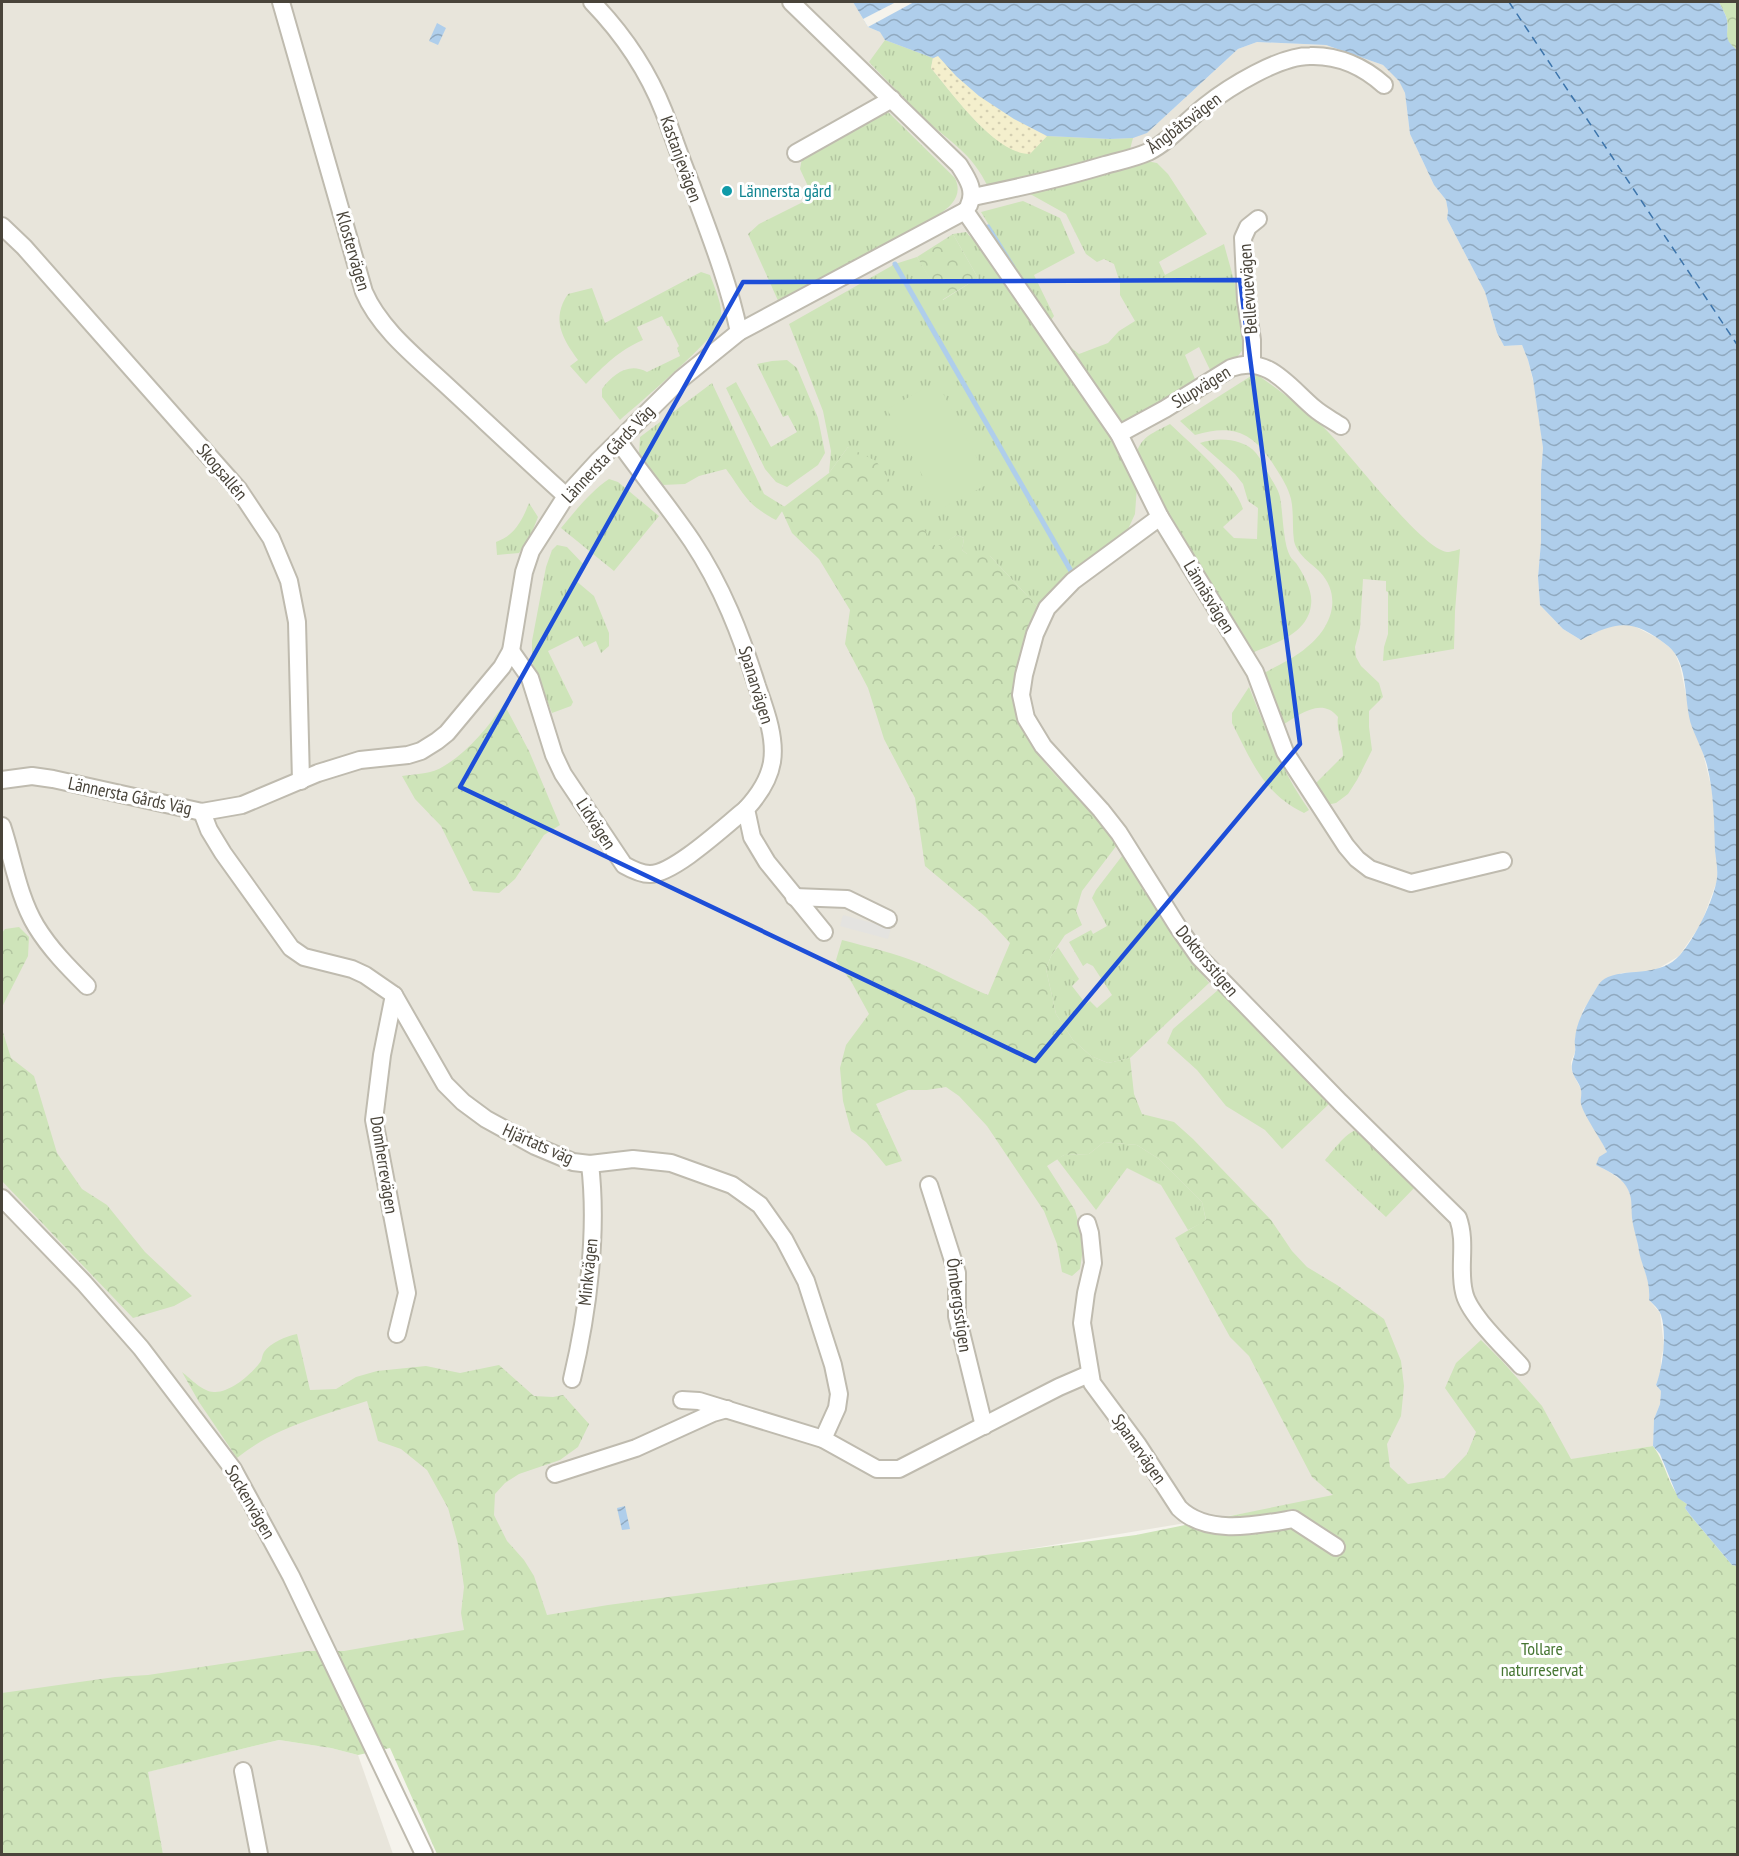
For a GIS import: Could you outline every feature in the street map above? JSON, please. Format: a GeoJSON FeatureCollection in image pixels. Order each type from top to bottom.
{"type":"FeatureCollection","features":[{"type":"Feature","properties":{"kind":"street","name":"Klostervägen"},"geometry":{"type":"LineString","coordinates":[[281,2],[364,292],[371,308],[416,356],[566,496]]}},
{"type":"Feature","properties":{"kind":"street","name":"Kastanjevägen"},"geometry":{"type":"LineString","coordinates":[[592,2],[610,20],[636,57],[664,111],[722,267],[739,332]]}},
{"type":"Feature","properties":{"kind":"street"},"geometry":{"type":"LineString","coordinates":[[791,2],[959,165],[970,186],[969,204]]}},
{"type":"Feature","properties":{"kind":"street","name":"Ångbåtsvägen"},"geometry":{"type":"LineString","coordinates":[[969,204],[1147,152],[1164,142],[1228,89],[1247,78],[1296,58],[1326,57],[1347,63],[1369,71],[1384,85]]}},
{"type":"Feature","properties":{"kind":"street"},"geometry":{"type":"LineString","coordinates":[[796,153],[892,99]]}},
{"type":"Feature","properties":{"kind":"street","name":"Lännersta Gårds Väg"},"geometry":{"type":"LineString","coordinates":[[2,780],[32,776],[53,779],[202,812],[242,806],[318,773],[360,760],[408,755],[421,751],[437,741],[453,726],[497,673],[511,651],[524,572],[531,551],[566,496],[681,378],[739,332],[969,204]]}},
{"type":"Feature","properties":{"kind":"street","name":"Lännäsvägen"},"geometry":{"type":"LineString","coordinates":[[969,204],[1119,434],[1161,517],[1255,672],[1285,752],[1346,846],[1370,869],[1411,883],[1503,861]]}},
{"type":"Feature","properties":{"kind":"street","name":"Bellevuevägen"},"geometry":{"type":"LineString","coordinates":[[1252,364],[1243,238],[1248,227],[1258,219]]}},
{"type":"Feature","properties":{"kind":"street","name":"Skogsallén"},"geometry":{"type":"LineString","coordinates":[[2,226],[24,247],[239,490],[271,538],[289,581],[297,622],[301,781]]}},
{"type":"Feature","properties":{"kind":"street","name":"Slupvägen"},"geometry":{"type":"LineString","coordinates":[[1119,434],[1231,368],[1242,364],[1252,364],[1277,374],[1316,409],[1341,426]]}},
{"type":"Feature","properties":{"kind":"street","name":"Spanarvägen"},"geometry":{"type":"LineString","coordinates":[[619,442],[693,542],[728,606],[743,643],[765,709],[773,751],[767,778],[756,798],[746,809]]}},
{"type":"Feature","properties":{"kind":"street","name":"Doktorsstigen"},"geometry":{"type":"LineString","coordinates":[[1161,517],[1073,582],[1047,608],[1035,634],[1024,675],[1021,695],[1026,718],[1043,746],[1119,833],[1199,957],[1340,1102],[1458,1218],[1462,1229],[1463,1286],[1467,1302],[1521,1366]]}},
{"type":"Feature","properties":{"kind":"street","name":"Lidvägen"},"geometry":{"type":"LineString","coordinates":[[511,651],[530,678],[554,755],[563,774],[624,865],[632,870],[650,874],[672,867],[746,809]]}},
{"type":"Feature","properties":{"kind":"street"},"geometry":{"type":"LineString","coordinates":[[746,809],[752,837],[767,862],[824,932]]}},
{"type":"Feature","properties":{"kind":"street","name":"Hjärtats väg"},"geometry":{"type":"LineString","coordinates":[[202,812],[209,831],[223,853],[291,948],[304,957],[352,969],[394,995],[445,1083],[463,1102],[486,1119],[535,1146],[573,1162],[590,1164],[633,1160],[671,1163],[732,1185],[760,1205],[784,1239],[806,1281],[833,1365],[839,1394],[837,1408],[823,1440]]}},
{"type":"Feature","properties":{"kind":"street"},"geometry":{"type":"LineString","coordinates":[[2,826],[27,907],[36,926],[50,946],[87,986]]}},
{"type":"Feature","properties":{"kind":"street"},"geometry":{"type":"LineString","coordinates":[[794,897],[847,899],[888,919]]}},
{"type":"Feature","properties":{"kind":"street","name":"Domherrevägen"},"geometry":{"type":"LineString","coordinates":[[394,995],[382,1056],[374,1120],[407,1293],[397,1334]]}},
{"type":"Feature","properties":{"kind":"street","name":"Minkvägen"},"geometry":{"type":"LineString","coordinates":[[572,1379],[581,1343],[592,1235],[593,1195],[590,1164]]}},
{"type":"Feature","properties":{"kind":"street","name":"Örnbergsstigen"},"geometry":{"type":"LineString","coordinates":[[929,1185],[957,1273],[957,1316],[971,1382],[984,1426]]}},
{"type":"Feature","properties":{"kind":"street","name":"Sockenvägen"},"geometry":{"type":"LineString","coordinates":[[2,1198],[84,1283],[141,1348],[233,1470],[291,1576],[424,1854]]}},
{"type":"Feature","properties":{"kind":"street","name":"Spanarvägen"},"geometry":{"type":"LineString","coordinates":[[1087,1223],[1093,1263],[1082,1323],[1088,1351],[1089,1374],[1092,1383],[1138,1445],[1179,1508],[1186,1515],[1207,1524],[1244,1527],[1293,1519],[1336,1547]]}},
{"type":"Feature","properties":{"kind":"street"},"geometry":{"type":"LineString","coordinates":[[682,1400],[699,1401],[823,1440],[865,1464],[877,1469],[889,1470],[899,1469],[1089,1374]]}},
{"type":"Feature","properties":{"kind":"street"},"geometry":{"type":"LineString","coordinates":[[555,1474],[636,1448],[713,1413],[727,1409]]}},
{"type":"Feature","properties":{"kind":"street"},"geometry":{"type":"LineString","coordinates":[[243,1771],[260,1854]]}},
{"type":"Feature","properties":{"kind":"highlighted area"},"geometry":{"type":"Polygon","coordinates":[[[1240,280],[1300,744],[1035,1061],[460,787],[743,282],[1240,280]]]}},
{"type":"Feature","properties":{"kind":"shaded area"},"geometry":{"type":"Polygon","coordinates":[[[2,2],[853,2],[868,27],[1147,133],[1238,49],[1257,42],[1326,45],[1383,65],[1399,80],[1405,93],[1410,134],[1434,185],[1446,200],[1447,219],[1485,292],[1497,333],[1504,346],[1522,345],[1528,360],[1538,401],[1543,448],[1538,577],[1540,605],[1563,629],[1581,640],[1604,628],[1618,625],[1634,626],[1659,639],[1674,651],[1680,666],[1693,728],[1700,741],[1711,786],[1716,822],[1717,881],[1701,924],[1679,956],[1654,971],[1621,973],[1592,997],[1583,1010],[1571,1062],[1572,1072],[1582,1091],[1590,1119],[1607,1152],[1596,1165],[1625,1183],[1633,1199],[1632,1219],[1650,1288],[1649,1300],[1660,1313],[1664,1346],[1661,1371],[1656,1385],[1661,1391],[1660,1404],[1654,1419],[1653,1446],[628,1615],[2,1702],[2,2]]]}},
{"type":"Feature","properties":{"kind":"shaded area"},"geometry":{"type":"Polygon","coordinates":[[[843,915],[891,928],[888,939],[840,926],[843,915]]]}},
{"type":"Feature","properties":{"kind":"shaded area"},"geometry":{"type":"Polygon","coordinates":[[[279,1740],[331,1748],[358,1755],[393,1854],[163,1854],[147,1772],[279,1740]]]}},
{"type":"Feature","properties":{"kind":"green space"},"geometry":{"type":"Polygon","coordinates":[[[1719,2],[1737,2],[1737,51],[1728,40],[1727,20],[1719,2]]]}},
{"type":"Feature","properties":{"kind":"green space"},"geometry":{"type":"Polygon","coordinates":[[[885,40],[933,58],[931,68],[976,121],[989,134],[1017,151],[1030,153],[1047,136],[1133,138],[1129,153],[988,187],[968,157],[925,119],[869,62],[885,40]]]}},
{"type":"Feature","properties":{"kind":"green space"},"geometry":{"type":"Polygon","coordinates":[[[886,110],[955,178],[958,190],[955,200],[938,215],[780,305],[748,234],[759,224],[813,197],[800,169],[802,158],[886,110]]]}},
{"type":"Feature","properties":{"kind":"green space"},"geometry":{"type":"Polygon","coordinates":[[[1141,160],[1157,163],[1168,174],[1207,234],[1159,262],[1165,275],[1224,244],[1242,312],[1245,338],[1239,355],[1212,374],[1199,347],[1185,355],[1195,379],[1188,389],[1130,423],[1119,422],[1068,345],[1079,354],[1108,343],[1119,331],[1135,321],[1120,295],[1120,283],[1114,264],[1104,259],[1097,262],[1086,254],[1066,214],[1023,190],[1141,160]]]}},
{"type":"Feature","properties":{"kind":"green space"},"geometry":{"type":"Polygon","coordinates":[[[1023,201],[1060,218],[1075,253],[1034,275],[1054,316],[1049,323],[981,212],[1023,201]]]}},
{"type":"Feature","properties":{"kind":"green space"},"geometry":{"type":"Polygon","coordinates":[[[966,232],[986,254],[1104,427],[1132,472],[1137,486],[1135,514],[1124,538],[1060,584],[1037,606],[990,556],[967,554],[962,550],[964,538],[957,535],[936,548],[848,447],[829,473],[831,451],[823,411],[789,324],[895,264],[917,257],[943,300],[978,278],[953,234],[966,232]]]}},
{"type":"Feature","properties":{"kind":"green space"},"geometry":{"type":"Polygon","coordinates":[[[953,234],[978,278],[942,300],[917,257],[953,234]]]}},
{"type":"Feature","properties":{"kind":"green space"},"geometry":{"type":"Polygon","coordinates":[[[701,272],[710,275],[720,303],[721,320],[716,329],[692,355],[620,420],[602,397],[602,389],[622,371],[634,368],[647,372],[680,356],[677,348],[679,346],[662,316],[637,327],[643,340],[619,354],[586,384],[570,366],[578,360],[563,336],[559,320],[563,303],[568,294],[592,288],[605,323],[701,272]]]}},
{"type":"Feature","properties":{"kind":"green space"},"geometry":{"type":"Polygon","coordinates":[[[787,360],[797,368],[818,418],[825,453],[818,465],[787,487],[776,482],[765,469],[726,388],[736,382],[771,447],[797,432],[788,415],[783,417],[757,364],[787,360]]]}},
{"type":"Feature","properties":{"kind":"green space"},"geometry":{"type":"Polygon","coordinates":[[[1258,375],[1317,421],[1401,515],[1434,546],[1447,552],[1460,549],[1454,649],[1383,661],[1388,634],[1386,581],[1363,579],[1360,628],[1355,647],[1356,657],[1361,666],[1379,683],[1383,697],[1369,711],[1372,750],[1357,780],[1348,794],[1336,803],[1326,805],[1315,784],[1343,756],[1338,717],[1324,708],[1317,708],[1302,713],[1281,726],[1264,673],[1297,655],[1322,631],[1331,612],[1331,592],[1320,572],[1301,555],[1296,546],[1293,536],[1290,495],[1267,455],[1251,439],[1242,434],[1221,430],[1195,435],[1180,421],[1251,376],[1258,375]]]}},
{"type":"Feature","properties":{"kind":"green space"},"geometry":{"type":"Polygon","coordinates":[[[937,382],[990,483],[940,509],[887,409],[937,382]]]}},
{"type":"Feature","properties":{"kind":"green space"},"geometry":{"type":"Polygon","coordinates":[[[712,383],[764,494],[785,507],[776,520],[752,504],[726,469],[699,476],[685,484],[662,485],[639,453],[640,437],[712,383]]]}},
{"type":"Feature","properties":{"kind":"green space"},"geometry":{"type":"Polygon","coordinates":[[[1170,424],[1222,475],[1238,498],[1243,509],[1223,527],[1234,538],[1257,539],[1258,508],[1248,501],[1243,484],[1235,474],[1200,443],[1230,440],[1251,448],[1258,455],[1276,488],[1280,497],[1288,550],[1306,580],[1311,600],[1309,615],[1304,623],[1281,641],[1254,652],[1248,647],[1174,532],[1136,454],[1145,439],[1170,424]]]}},
{"type":"Feature","properties":{"kind":"green space","name":"Tollare naturreservat"},"geometry":{"type":"Polygon","coordinates":[[[848,447],[876,461],[936,547],[957,535],[964,538],[962,550],[967,554],[981,550],[990,556],[1037,606],[1016,680],[1017,715],[1026,736],[1040,757],[1099,819],[1117,845],[1082,891],[1076,911],[1082,925],[1065,935],[1051,956],[1046,969],[1056,1014],[1073,1040],[1091,1056],[1108,1063],[1130,1058],[1134,1094],[1142,1114],[1174,1122],[1271,1220],[1292,1251],[1307,1267],[1337,1285],[1384,1319],[1401,1361],[1404,1386],[1401,1416],[1387,1444],[1390,1467],[1408,1484],[1444,1478],[1467,1454],[1476,1432],[1445,1388],[1456,1363],[1481,1340],[1542,1406],[1571,1459],[1653,1446],[1676,1492],[1687,1504],[1685,1508],[1732,1565],[1737,1566],[1737,1854],[437,1854],[390,1748],[358,1755],[331,1748],[279,1740],[148,1772],[163,1854],[2,1854],[2,1693],[115,1677],[148,1675],[307,1651],[344,1651],[464,1630],[461,1613],[464,1587],[458,1544],[448,1508],[427,1470],[401,1449],[378,1441],[367,1401],[282,1430],[237,1458],[199,1402],[182,1372],[206,1390],[214,1392],[227,1389],[240,1382],[252,1371],[270,1346],[293,1335],[297,1334],[310,1390],[336,1389],[356,1377],[377,1371],[426,1366],[460,1373],[499,1365],[534,1396],[563,1395],[589,1424],[578,1447],[560,1460],[519,1474],[505,1483],[495,1494],[494,1515],[507,1541],[524,1560],[534,1576],[547,1615],[1136,1535],[1333,1495],[1312,1477],[1249,1356],[1230,1337],[1175,1238],[1206,1220],[1202,1202],[1159,1159],[1137,1145],[1104,1142],[1089,1154],[1064,1155],[1047,1166],[1075,1210],[1084,1242],[1080,1269],[1072,1276],[1062,1272],[1057,1244],[1044,1211],[987,1126],[959,1096],[946,1087],[908,1090],[876,1104],[902,1161],[886,1166],[866,1142],[851,1131],[843,1101],[840,1068],[846,1045],[869,1014],[836,960],[842,940],[910,959],[988,995],[1010,943],[986,917],[925,866],[915,798],[884,739],[868,688],[845,644],[850,610],[819,559],[792,533],[781,509],[829,473],[848,447]]]}},
{"type":"Feature","properties":{"kind":"green space"},"geometry":{"type":"Polygon","coordinates":[[[609,479],[618,482],[659,516],[614,571],[561,528],[589,495],[609,479]]]}},
{"type":"Feature","properties":{"kind":"green space"},"geometry":{"type":"Polygon","coordinates":[[[529,503],[538,517],[530,537],[519,553],[497,555],[496,542],[508,536],[517,527],[529,503]]]}},
{"type":"Feature","properties":{"kind":"green space"},"geometry":{"type":"Polygon","coordinates":[[[557,545],[567,547],[586,567],[575,580],[594,596],[609,633],[609,646],[601,653],[596,641],[584,647],[578,636],[548,651],[573,702],[571,706],[552,713],[532,662],[532,641],[546,567],[552,550],[557,545]]]}},
{"type":"Feature","properties":{"kind":"green space"},"geometry":{"type":"Polygon","coordinates":[[[1249,687],[1283,766],[1309,810],[1304,813],[1278,796],[1268,786],[1232,723],[1232,713],[1249,687]]]}},
{"type":"Feature","properties":{"kind":"green space"},"geometry":{"type":"Polygon","coordinates":[[[504,704],[529,751],[560,825],[544,835],[515,879],[499,893],[473,891],[441,826],[415,799],[402,776],[434,771],[453,760],[477,738],[504,704]]]}},
{"type":"Feature","properties":{"kind":"green space"},"geometry":{"type":"Polygon","coordinates":[[[1122,856],[1132,865],[1151,899],[1209,983],[1130,1058],[1108,1063],[1091,1056],[1073,1040],[1056,1014],[1046,969],[1051,956],[1058,947],[1079,979],[1072,986],[1086,1004],[1090,1001],[1097,1008],[1112,995],[1093,966],[1087,963],[1083,966],[1069,942],[1091,930],[1093,934],[1107,926],[1092,898],[1122,856]]]}},
{"type":"Feature","properties":{"kind":"green space"},"geometry":{"type":"Polygon","coordinates":[[[19,927],[29,937],[28,956],[2,1007],[2,933],[5,929],[19,927]]]}},
{"type":"Feature","properties":{"kind":"green space"},"geometry":{"type":"Polygon","coordinates":[[[1218,990],[1330,1103],[1282,1149],[1265,1130],[1226,1106],[1197,1070],[1167,1043],[1173,1029],[1218,990]]]}},
{"type":"Feature","properties":{"kind":"green space"},"geometry":{"type":"Polygon","coordinates":[[[2,1029],[11,1058],[34,1076],[57,1153],[82,1189],[107,1205],[145,1252],[192,1296],[174,1306],[133,1318],[2,1181],[2,1029]]]}},
{"type":"Feature","properties":{"kind":"green space"},"geometry":{"type":"Polygon","coordinates":[[[1360,1129],[1416,1186],[1386,1217],[1325,1160],[1345,1137],[1360,1129]]]}},
{"type":"Feature","properties":{"kind":"green space"},"geometry":{"type":"Polygon","coordinates":[[[1104,1142],[1137,1145],[1159,1159],[1202,1202],[1206,1221],[1188,1230],[1161,1185],[1127,1168],[1096,1210],[1057,1159],[1064,1155],[1089,1154],[1104,1142]]]}},
{"type":"Feature","properties":{"kind":"sand"},"geometry":{"type":"Polygon","coordinates":[[[938,56],[988,101],[1047,136],[1030,154],[1017,152],[989,134],[931,68],[933,58],[938,56]]]}},
{"type":"Feature","properties":{"kind":"water"},"geometry":{"type":"Polygon","coordinates":[[[853,2],[1719,2],[1727,20],[1728,40],[1738,51],[1737,1566],[1732,1565],[1690,1515],[1685,1508],[1687,1504],[1678,1498],[1660,1454],[1653,1446],[1654,1419],[1660,1404],[1661,1391],[1656,1385],[1661,1369],[1663,1322],[1659,1311],[1649,1300],[1648,1285],[1632,1221],[1630,1194],[1620,1179],[1596,1165],[1599,1157],[1607,1152],[1583,1109],[1580,1087],[1572,1068],[1579,1022],[1600,983],[1617,974],[1655,969],[1672,962],[1692,939],[1708,908],[1715,887],[1717,871],[1714,818],[1707,765],[1689,717],[1680,663],[1668,646],[1645,631],[1626,625],[1605,629],[1581,640],[1563,629],[1540,605],[1538,577],[1543,448],[1528,360],[1522,345],[1504,346],[1497,333],[1485,292],[1447,219],[1446,200],[1434,185],[1410,134],[1405,93],[1399,81],[1383,65],[1326,45],[1257,42],[1238,49],[1147,133],[1133,138],[1110,139],[1047,136],[1014,119],[979,96],[938,56],[933,58],[885,40],[880,32],[868,27],[853,2]]]}},
{"type":"Feature","properties":{"kind":"water"},"geometry":{"type":"Polygon","coordinates":[[[437,23],[446,28],[438,45],[429,41],[437,23]]]}},
{"type":"Feature","properties":{"kind":"water"},"geometry":{"type":"Polygon","coordinates":[[[625,1506],[630,1529],[622,1530],[617,1508],[625,1506]]]}},
{"type":"Feature","properties":{"kind":"pier"},"geometry":{"type":"Polygon","coordinates":[[[896,2],[914,2],[868,27],[863,19],[896,2]]]}},
{"type":"Feature","properties":{"kind":"waterway"},"geometry":{"type":"LineString","coordinates":[[988,227],[1013,267]]}},
{"type":"Feature","properties":{"kind":"waterway"},"geometry":{"type":"LineString","coordinates":[[895,264],[1071,571]]}},
{"type":"Feature","properties":{"kind":"ferry route"},"geometry":{"type":"LineString","coordinates":[[1509,2],[1738,346]]}},
{"type":"Feature","properties":{"kind":"place","name":"Lännersta gård"},"geometry":{"type":"Point","coordinates":[727,191]}}]}
